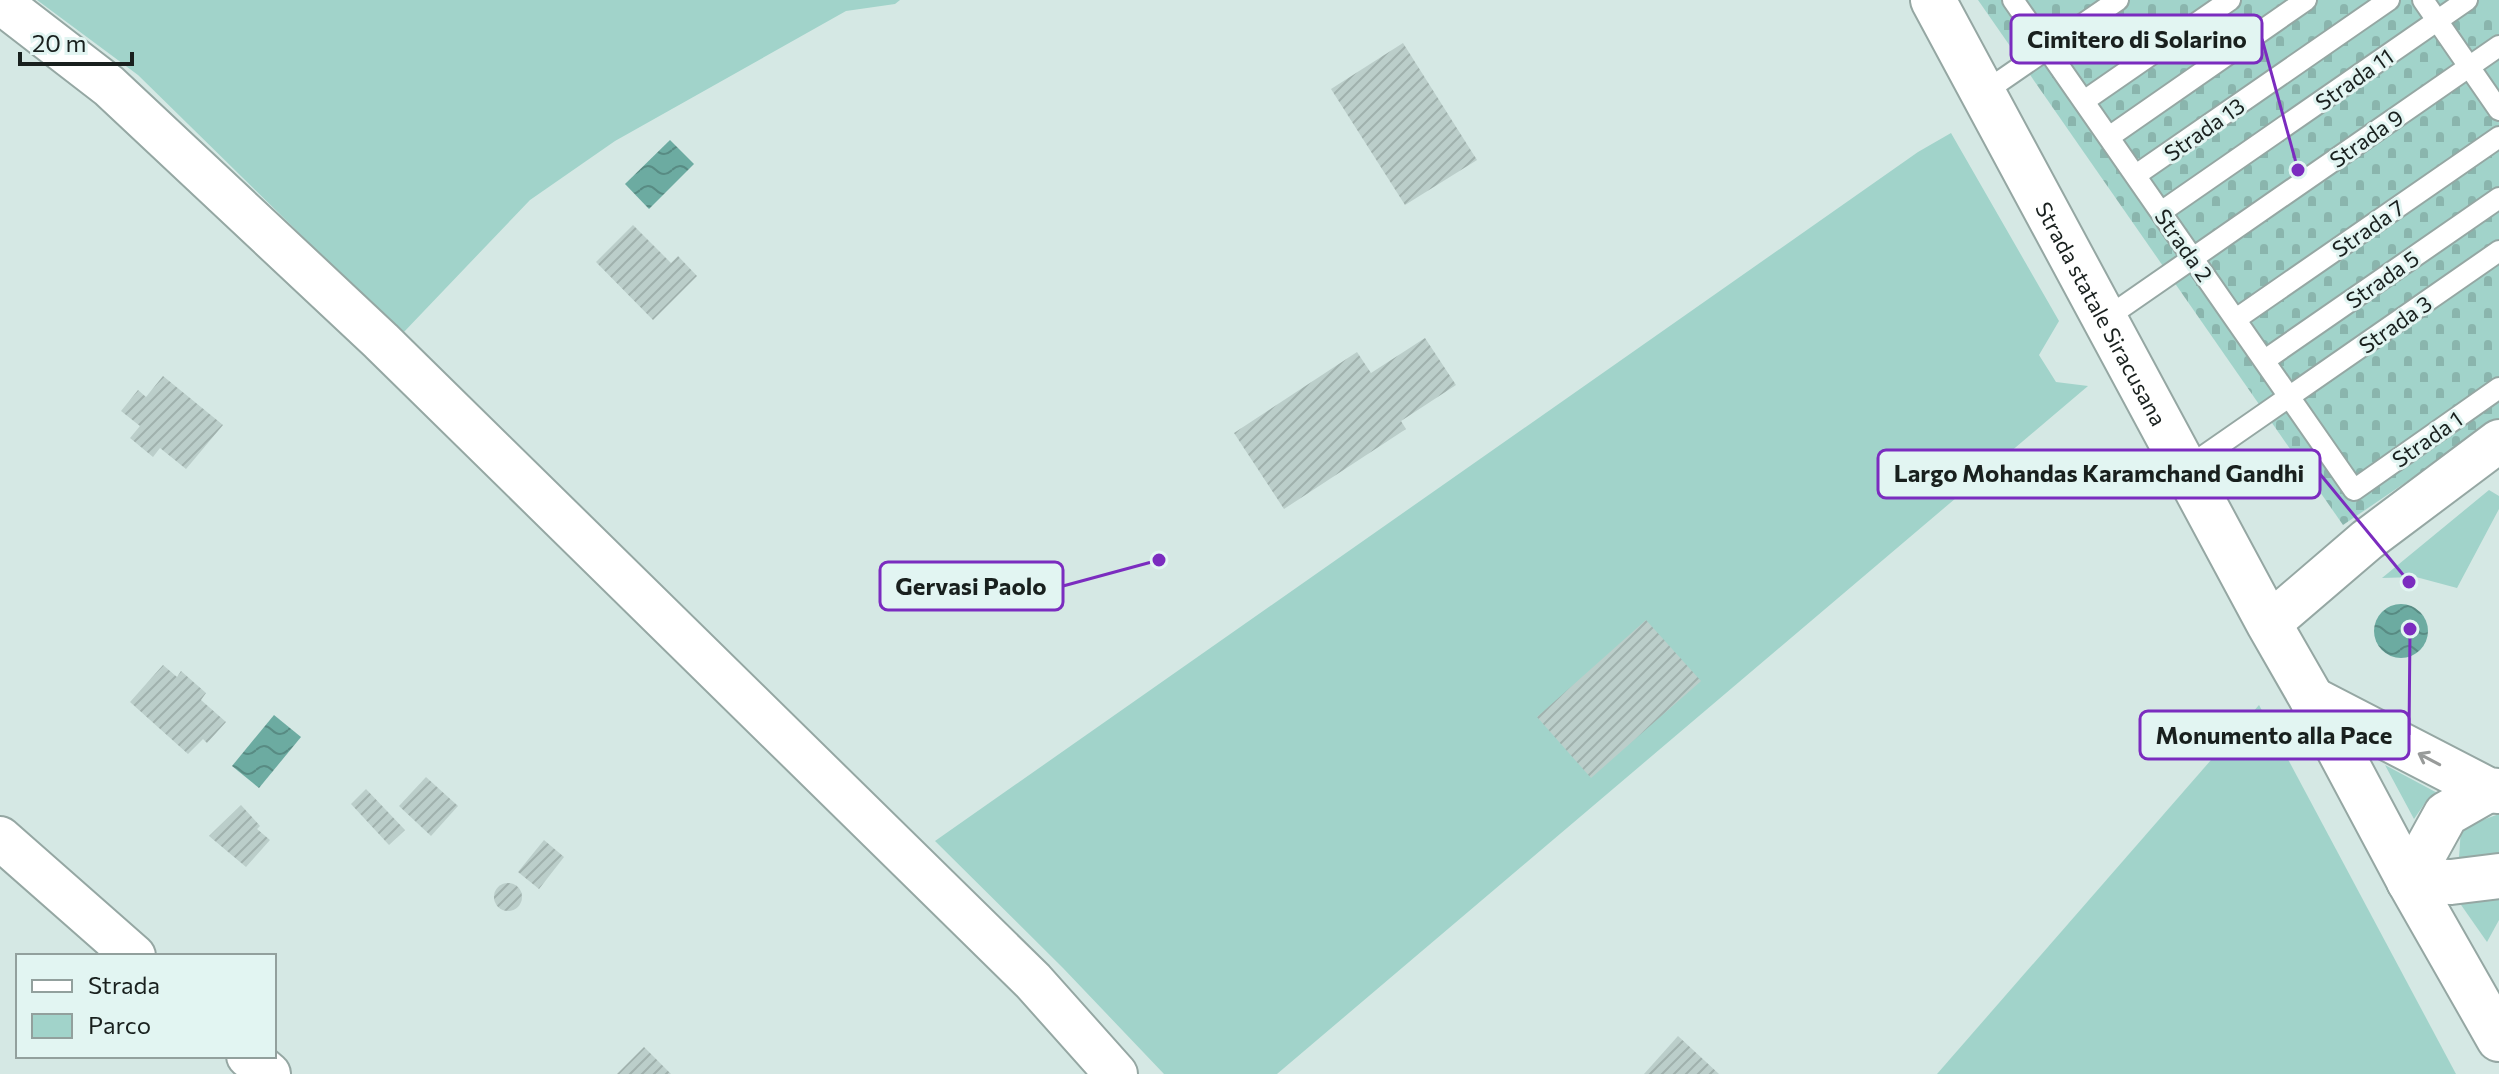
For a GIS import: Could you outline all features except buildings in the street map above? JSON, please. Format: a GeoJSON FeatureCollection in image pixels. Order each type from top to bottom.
{"type":"FeatureCollection","features":[{"type":"Feature","properties":{"kind":"main road","name":"Strada statale Siracusana"},"geometry":{"type":"LineString","coordinates":[[1933,0],[2409,881],[2499,1039]]}},
{"type":"Feature","properties":{"kind":"main road"},"geometry":{"type":"LineString","coordinates":[[2312,699],[2493,791]]}},
{"type":"Feature","properties":{"kind":"main road"},"geometry":{"type":"LineString","coordinates":[[2493,791],[2446,814],[2409,881],[2451,882],[2499,876]]}},
{"type":"Feature","properties":{"kind":"street"},"geometry":{"type":"LineString","coordinates":[[0,2],[109,86],[381,341],[1022,970],[1116,1074]]}},
{"type":"Feature","properties":{"kind":"street"},"geometry":{"type":"LineString","coordinates":[[2269,624],[2367,540],[2499,441]]}},
{"type":"Feature","properties":{"kind":"street"},"geometry":{"type":"LineString","coordinates":[[0,838],[132,954]]}},
{"type":"Feature","properties":{"kind":"street"},"geometry":{"type":"LineString","coordinates":[[250,1058],[269,1074]]}},
{"type":"Feature","properties":{"kind":"lane"},"geometry":{"type":"LineString","coordinates":[[1983,93],[2118,0]]}},
{"type":"Feature","properties":{"kind":"lane"},"geometry":{"type":"LineString","coordinates":[[2084,101],[2230,0]]}},
{"type":"Feature","properties":{"kind":"lane"},"geometry":{"type":"LineString","coordinates":[[2109,137],[2306,0]]}},
{"type":"Feature","properties":{"kind":"lane","name":"Strada 13"},"geometry":{"type":"LineString","coordinates":[[2136,175],[2389,0]]}},
{"type":"Feature","properties":{"kind":"lane"},"geometry":{"type":"LineString","coordinates":[[2423,0],[2499,110]]}},
{"type":"Feature","properties":{"kind":"lane","name":"Strada 11"},"geometry":{"type":"LineString","coordinates":[[2161,212],[2467,0]]}},
{"type":"Feature","properties":{"kind":"lane","name":"Strada 2"},"geometry":{"type":"LineString","coordinates":[[2016,1],[2354,490]]}},
{"type":"Feature","properties":{"kind":"lane","name":"Strada 9"},"geometry":{"type":"LineString","coordinates":[[2105,319],[2499,46]]}},
{"type":"Feature","properties":{"kind":"lane","name":"Strada 7"},"geometry":{"type":"LineString","coordinates":[[2236,319],[2499,137]]}},
{"type":"Feature","properties":{"kind":"lane","name":"Strada 5"},"geometry":{"type":"LineString","coordinates":[[2265,360],[2499,198]]}},
{"type":"Feature","properties":{"kind":"lane","name":"Strada 3"},"geometry":{"type":"LineString","coordinates":[[2185,469],[2499,251]]}},
{"type":"Feature","properties":{"kind":"lane","name":"Strada 1"},"geometry":{"type":"LineString","coordinates":[[2354,490],[2499,388]]}},
{"type":"Feature","properties":{"kind":"green space"},"geometry":{"type":"Polygon","coordinates":[[[37,0],[900,0],[895,4],[846,11],[615,141],[530,200],[402,334],[138,75],[37,0]]]}},
{"type":"Feature","properties":{"kind":"green space"},"geometry":{"type":"Polygon","coordinates":[[[1978,0],[2499,0],[2499,419],[2343,525],[1978,0]]]}},
{"type":"Feature","properties":{"kind":"green space"},"geometry":{"type":"Polygon","coordinates":[[[1951,133],[2059,321],[2039,355],[2056,382],[2088,386],[1277,1074],[1164,1074],[935,841],[1918,152],[1951,133]]]}},
{"type":"Feature","properties":{"kind":"green space"},"geometry":{"type":"Polygon","coordinates":[[[2489,490],[2499,496],[2499,509],[2457,588],[2416,577],[2382,578],[2489,490]]]}},
{"type":"Feature","properties":{"kind":"green space"},"geometry":{"type":"Polygon","coordinates":[[[2259,705],[2456,1074],[1937,1074],[2259,705]]]}},
{"type":"Feature","properties":{"kind":"green space"},"geometry":{"type":"Polygon","coordinates":[[[2385,765],[2443,796],[2427,800],[2414,819],[2385,765]]]}},
{"type":"Feature","properties":{"kind":"green space"},"geometry":{"type":"Polygon","coordinates":[[[2499,814],[2499,856],[2474,862],[2459,858],[2461,828],[2499,814]]]}},
{"type":"Feature","properties":{"kind":"green space"},"geometry":{"type":"Polygon","coordinates":[[[2499,894],[2499,920],[2487,942],[2459,902],[2499,894]]]}},
{"type":"Feature","properties":{"kind":"water"},"geometry":{"type":"Polygon","coordinates":[[[670,140],[694,164],[649,209],[625,184],[670,140]]]}},
{"type":"Feature","properties":{"kind":"water"},"geometry":{"type":"Polygon","coordinates":[[[2401,604],[2420,612],[2428,631],[2420,650],[2401,658],[2382,650],[2374,631],[2382,612],[2401,604]]]}},
{"type":"Feature","properties":{"kind":"water"},"geometry":{"type":"Polygon","coordinates":[[[274,715],[301,737],[259,788],[232,766],[274,715]]]}},
{"type":"Feature","properties":{"kind":"place","name":"Cimitero di Solarino"},"geometry":{"type":"Point","coordinates":[2298,170]}},
{"type":"Feature","properties":{"kind":"place","name":"Gervasi Paolo"},"geometry":{"type":"Point","coordinates":[1159,560]}},
{"type":"Feature","properties":{"kind":"place","name":"Largo Mohandas Karamchand Gandhi"},"geometry":{"type":"Point","coordinates":[2409,582]}},
{"type":"Feature","properties":{"kind":"place","name":"Monumento alla Pace"},"geometry":{"type":"Point","coordinates":[2410,629]}}]}
